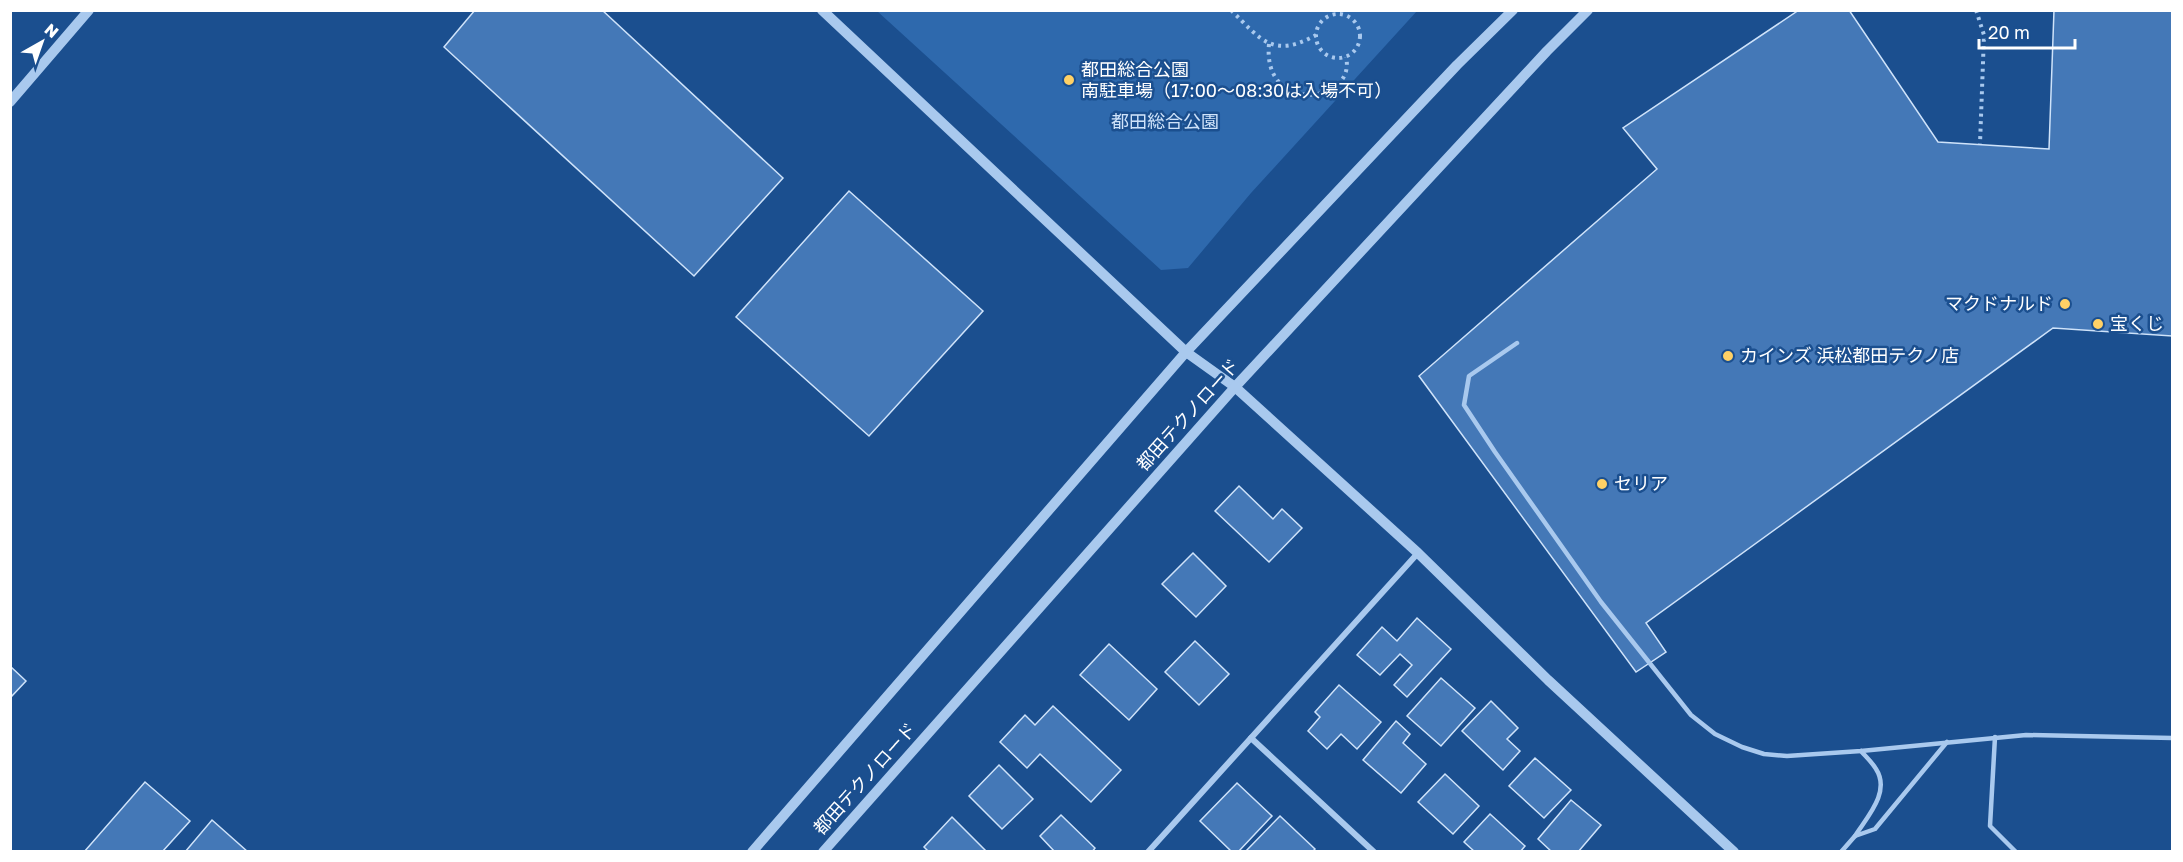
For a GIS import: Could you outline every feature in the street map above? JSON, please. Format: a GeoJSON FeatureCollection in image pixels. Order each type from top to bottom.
{"type":"FeatureCollection","features":[{"type":"Feature","properties":{"kind":"street"},"geometry":{"type":"LineString","coordinates":[[10,102],[89,10]]}},
{"type":"Feature","properties":{"kind":"street"},"geometry":{"type":"LineString","coordinates":[[822,10],[1186,352],[1235,387],[1418,553],[1548,680],[1734,852]]}},
{"type":"Feature","properties":{"kind":"street","name":"都田テクノロード"},"geometry":{"type":"LineString","coordinates":[[752,852],[1186,352],[1457,65],[1513,10]]}},
{"type":"Feature","properties":{"kind":"street","name":"都田テクノロード"},"geometry":{"type":"LineString","coordinates":[[823,852],[1235,387],[1547,51],[1588,10]]}},
{"type":"Feature","properties":{"kind":"street"},"geometry":{"type":"LineString","coordinates":[[1148,852],[1418,553]]}},
{"type":"Feature","properties":{"kind":"street"},"geometry":{"type":"LineString","coordinates":[[1251,738],[1374,852]]}},
{"type":"Feature","properties":{"kind":"lane"},"geometry":{"type":"LineString","coordinates":[[1517,343],[1468,376],[1464,405],[1600,602],[1691,715],[1715,734],[1742,747],[1764,754],[1786,756],[2026,735],[2172,738]]}},
{"type":"Feature","properties":{"kind":"lane"},"geometry":{"type":"LineString","coordinates":[[1995,737],[1990,826],[2016,852]]}},
{"type":"Feature","properties":{"kind":"lane"},"geometry":{"type":"LineString","coordinates":[[1856,836],[1875,829],[1947,742]]}},
{"type":"Feature","properties":{"kind":"lane"},"geometry":{"type":"LineString","coordinates":[[1841,852],[1856,836],[1880,796],[1882,787],[1876,769],[1861,751]]}},
{"type":"Feature","properties":{"kind":"path"},"geometry":{"type":"LineString","coordinates":[[1231,10],[1269,44],[1286,48],[1316,36]]}},
{"type":"Feature","properties":{"kind":"path"},"geometry":{"type":"LineString","coordinates":[[1976,10],[1984,35],[1980,144]]}},
{"type":"Feature","properties":{"kind":"path"},"geometry":{"type":"LineString","coordinates":[[1339,14],[1353,20],[1360,33],[1357,47],[1346,57],[1339,58],[1326,54],[1320,49],[1316,36],[1317,29],[1326,18],[1339,14]]}},
{"type":"Feature","properties":{"kind":"path"},"geometry":{"type":"LineString","coordinates":[[1269,44],[1267,57],[1270,71],[1277,82],[1300,95],[1327,91],[1338,85],[1349,68],[1346,57]]}},
{"type":"Feature","properties":{"kind":"green space","name":"都田総合公園"},"geometry":{"type":"Polygon","coordinates":[[[877,11],[1417,11],[1251,193],[1188,268],[1161,270],[877,11]]]}},
{"type":"Feature","properties":{"kind":"building"},"geometry":{"type":"Polygon","coordinates":[[[475,10],[602,10],[783,178],[694,276],[444,47],[475,10]]]}},
{"type":"Feature","properties":{"kind":"building","name":"カインズ 浜松都田テクノ店"},"geometry":{"type":"Polygon","coordinates":[[[1799,10],[1849,10],[1938,142],[2049,149],[2054,10],[2172,10],[2172,336],[2053,328],[1646,623],[1666,652],[1636,672],[1419,376],[1657,169],[1623,128],[1799,10]]]}},
{"type":"Feature","properties":{"kind":"building"},"geometry":{"type":"Polygon","coordinates":[[[849,191],[983,311],[869,436],[736,317],[849,191]]]}},
{"type":"Feature","properties":{"kind":"building"},"geometry":{"type":"Polygon","coordinates":[[[1239,486],[1273,519],[1282,509],[1302,528],[1269,562],[1215,511],[1239,486]]]}},
{"type":"Feature","properties":{"kind":"building"},"geometry":{"type":"Polygon","coordinates":[[[1193,553],[1226,586],[1196,617],[1162,584],[1193,553]]]}},
{"type":"Feature","properties":{"kind":"building"},"geometry":{"type":"Polygon","coordinates":[[[1417,618],[1451,649],[1407,697],[1394,685],[1412,665],[1400,654],[1380,675],[1357,655],[1382,627],[1397,641],[1417,618]]]}},
{"type":"Feature","properties":{"kind":"building"},"geometry":{"type":"Polygon","coordinates":[[[1195,641],[1229,674],[1199,705],[1165,672],[1195,641]]]}},
{"type":"Feature","properties":{"kind":"building"},"geometry":{"type":"Polygon","coordinates":[[[1109,644],[1157,689],[1129,720],[1080,675],[1109,644]]]}},
{"type":"Feature","properties":{"kind":"building"},"geometry":{"type":"Polygon","coordinates":[[[10,666],[26,681],[10,698],[10,666]]]}},
{"type":"Feature","properties":{"kind":"building"},"geometry":{"type":"Polygon","coordinates":[[[1441,678],[1475,708],[1441,746],[1407,716],[1441,678]]]}},
{"type":"Feature","properties":{"kind":"building"},"geometry":{"type":"Polygon","coordinates":[[[1339,685],[1381,722],[1357,749],[1341,734],[1327,749],[1308,731],[1320,717],[1315,712],[1339,685]]]}},
{"type":"Feature","properties":{"kind":"building"},"geometry":{"type":"Polygon","coordinates":[[[1491,701],[1518,728],[1507,739],[1520,751],[1503,770],[1462,731],[1491,701]]]}},
{"type":"Feature","properties":{"kind":"building"},"geometry":{"type":"Polygon","coordinates":[[[1053,706],[1121,770],[1091,802],[1040,754],[1027,768],[1000,742],[1025,715],[1035,725],[1053,706]]]}},
{"type":"Feature","properties":{"kind":"building"},"geometry":{"type":"Polygon","coordinates":[[[1396,721],[1410,734],[1403,743],[1426,764],[1401,793],[1363,760],[1396,721]]]}},
{"type":"Feature","properties":{"kind":"building"},"geometry":{"type":"Polygon","coordinates":[[[1535,758],[1571,790],[1544,818],[1509,786],[1535,758]]]}},
{"type":"Feature","properties":{"kind":"building"},"geometry":{"type":"Polygon","coordinates":[[[999,765],[1033,799],[1002,829],[969,796],[999,765]]]}},
{"type":"Feature","properties":{"kind":"building"},"geometry":{"type":"Polygon","coordinates":[[[1445,774],[1479,806],[1453,834],[1418,802],[1445,774]]]}},
{"type":"Feature","properties":{"kind":"building"},"geometry":{"type":"Polygon","coordinates":[[[145,782],[190,821],[162,852],[84,852],[145,782]]]}},
{"type":"Feature","properties":{"kind":"building"},"geometry":{"type":"Polygon","coordinates":[[[1237,783],[1272,816],[1238,852],[1232,852],[1200,821],[1237,783]]]}},
{"type":"Feature","properties":{"kind":"building"},"geometry":{"type":"Polygon","coordinates":[[[1571,800],[1601,825],[1578,852],[1552,852],[1538,839],[1571,800]]]}},
{"type":"Feature","properties":{"kind":"building"},"geometry":{"type":"Polygon","coordinates":[[[1490,814],[1525,846],[1520,852],[1475,852],[1464,842],[1490,814]]]}},
{"type":"Feature","properties":{"kind":"building"},"geometry":{"type":"Polygon","coordinates":[[[1061,815],[1095,848],[1092,852],[1055,852],[1040,836],[1061,815]]]}},
{"type":"Feature","properties":{"kind":"building"},"geometry":{"type":"Polygon","coordinates":[[[1280,816],[1315,849],[1312,852],[1245,852],[1280,816]]]}},
{"type":"Feature","properties":{"kind":"building"},"geometry":{"type":"Polygon","coordinates":[[[952,817],[987,852],[929,852],[924,847],[952,817]]]}},
{"type":"Feature","properties":{"kind":"building"},"geometry":{"type":"Polygon","coordinates":[[[212,820],[248,852],[185,852],[212,820]]]}},
{"type":"Feature","properties":{"kind":"place","name":"都田総合公園 南駐車場（17:00～08:30は入場不可）"},"geometry":{"type":"Point","coordinates":[1069,80]}},
{"type":"Feature","properties":{"kind":"place","name":"マクドナルド"},"geometry":{"type":"Point","coordinates":[2065,304]}},
{"type":"Feature","properties":{"kind":"place","name":"宝くじ"},"geometry":{"type":"Point","coordinates":[2098,324]}},
{"type":"Feature","properties":{"kind":"place","name":"カインズ 浜松都田テクノ店"},"geometry":{"type":"Point","coordinates":[1728,356]}},
{"type":"Feature","properties":{"kind":"place","name":"セリア"},"geometry":{"type":"Point","coordinates":[1602,484]}}]}
